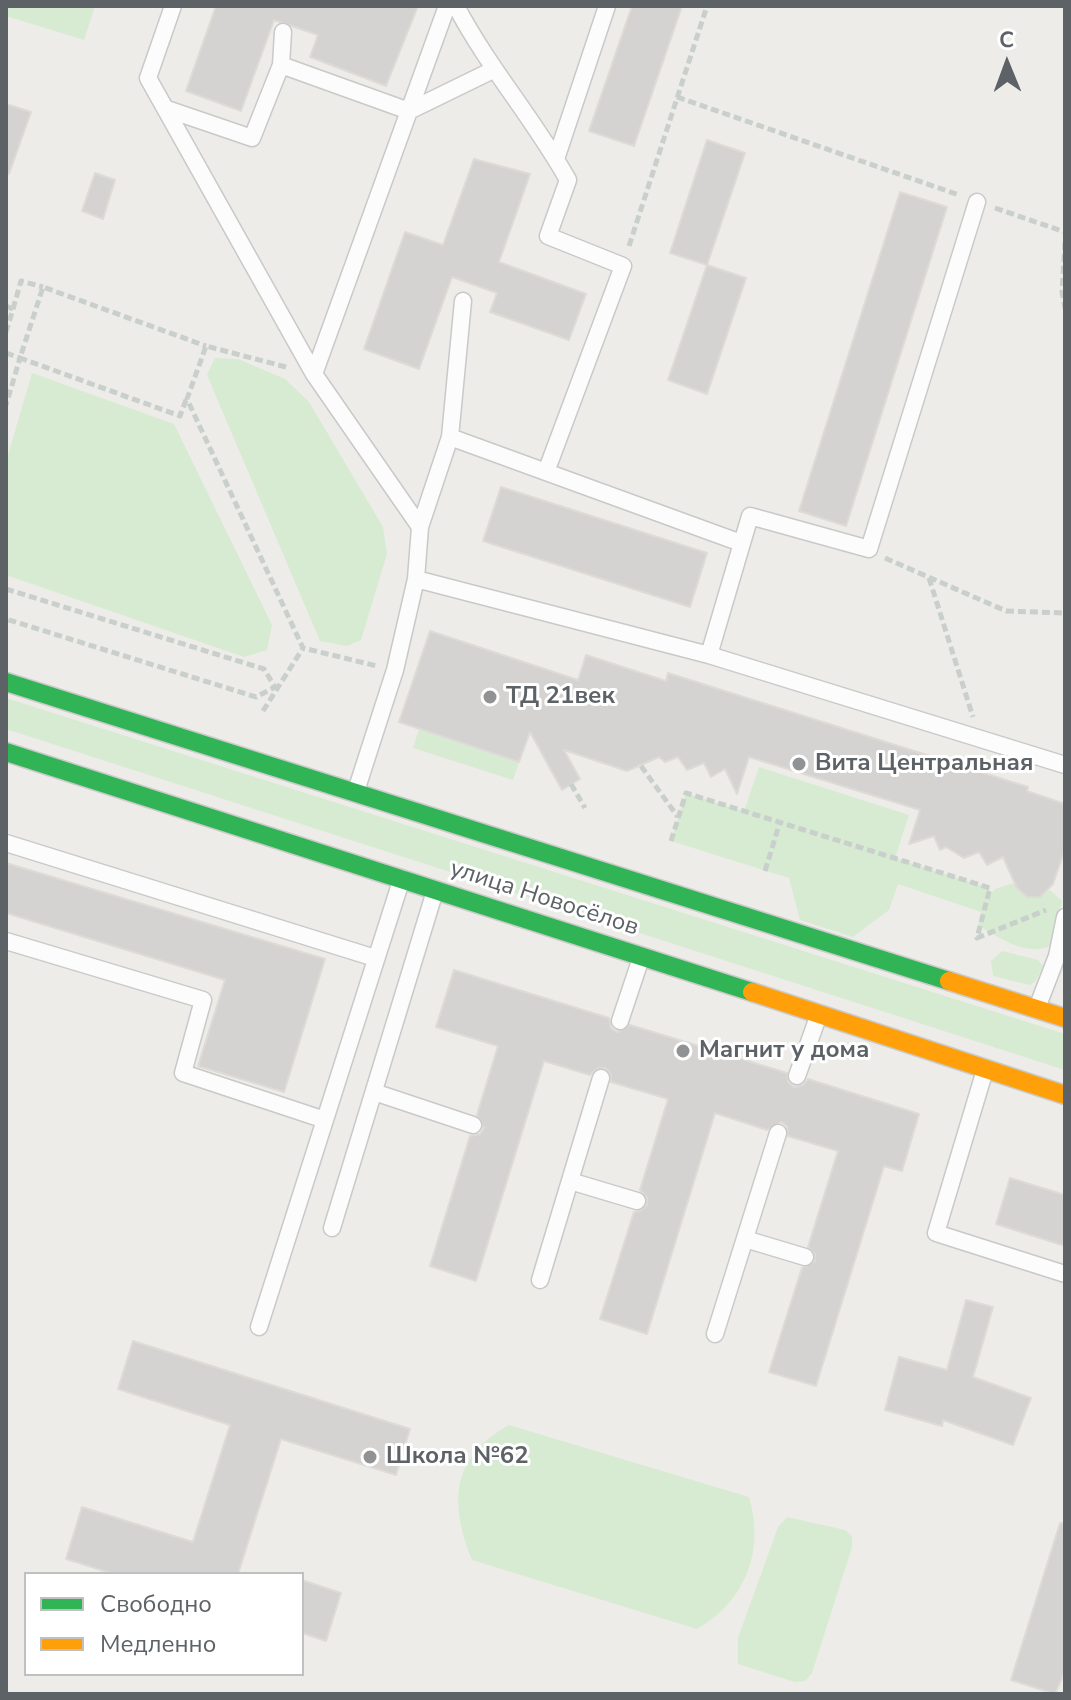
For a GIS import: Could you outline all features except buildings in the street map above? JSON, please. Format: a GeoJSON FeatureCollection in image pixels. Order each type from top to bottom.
{"type":"FeatureCollection","features":[{"type":"Feature","properties":{"kind":"main road","name":"улица Новосёлов"},"geometry":{"type":"LineString","coordinates":[[6,682],[1065,1018]]}},
{"type":"Feature","properties":{"kind":"main road","name":"улица Новосёлов"},"geometry":{"type":"LineString","coordinates":[[6,752],[402,877],[1065,1095]]}},
{"type":"Feature","properties":{"kind":"lane"},"geometry":{"type":"LineString","coordinates":[[173,6],[148,78],[314,374],[420,527]]}},
{"type":"Feature","properties":{"kind":"lane"},"geometry":{"type":"LineString","coordinates":[[314,374],[447,6]]}},
{"type":"Feature","properties":{"kind":"lane"},"geometry":{"type":"LineString","coordinates":[[456,6],[493,70],[568,180],[548,236],[623,266],[546,472]]}},
{"type":"Feature","properties":{"kind":"lane"},"geometry":{"type":"LineString","coordinates":[[556,159],[607,6]]}},
{"type":"Feature","properties":{"kind":"lane"},"geometry":{"type":"LineString","coordinates":[[167,109],[252,138],[281,65],[283,32]]}},
{"type":"Feature","properties":{"kind":"lane"},"geometry":{"type":"LineString","coordinates":[[281,65],[409,111],[493,70]]}},
{"type":"Feature","properties":{"kind":"lane"},"geometry":{"type":"LineString","coordinates":[[709,655],[750,516],[869,549],[977,202]]}},
{"type":"Feature","properties":{"kind":"lane"},"geometry":{"type":"LineString","coordinates":[[355,792],[395,670],[416,579],[420,527],[450,437],[463,301]]}},
{"type":"Feature","properties":{"kind":"lane"},"geometry":{"type":"LineString","coordinates":[[450,437],[741,543]]}},
{"type":"Feature","properties":{"kind":"lane"},"geometry":{"type":"LineString","coordinates":[[416,579],[709,655],[1065,765]]}},
{"type":"Feature","properties":{"kind":"lane"},"geometry":{"type":"LineString","coordinates":[[6,843],[375,958]]}},
{"type":"Feature","properties":{"kind":"lane"},"geometry":{"type":"LineString","coordinates":[[259,1327],[402,877]]}},
{"type":"Feature","properties":{"kind":"lane"},"geometry":{"type":"LineString","coordinates":[[332,1228],[436,889]]}},
{"type":"Feature","properties":{"kind":"lane"},"geometry":{"type":"LineString","coordinates":[[1037,1010],[1057,956],[1058,913]]}},
{"type":"Feature","properties":{"kind":"lane"},"geometry":{"type":"LineString","coordinates":[[6,941],[203,1000],[183,1073],[325,1120]]}},
{"type":"Feature","properties":{"kind":"lane"},"geometry":{"type":"LineString","coordinates":[[620,1021],[641,957]]}},
{"type":"Feature","properties":{"kind":"lane"},"geometry":{"type":"LineString","coordinates":[[797,1076],[819,1014]]}},
{"type":"Feature","properties":{"kind":"lane"},"geometry":{"type":"LineString","coordinates":[[985,1070],[936,1233],[1065,1274]]}},
{"type":"Feature","properties":{"kind":"lane"},"geometry":{"type":"LineString","coordinates":[[541,1280],[601,1078]]}},
{"type":"Feature","properties":{"kind":"lane"},"geometry":{"type":"LineString","coordinates":[[374,1092],[473,1125]]}},
{"type":"Feature","properties":{"kind":"lane"},"geometry":{"type":"LineString","coordinates":[[715,1334],[778,1133]]}},
{"type":"Feature","properties":{"kind":"lane"},"geometry":{"type":"LineString","coordinates":[[570,1181],[637,1201]]}},
{"type":"Feature","properties":{"kind":"lane"},"geometry":{"type":"LineString","coordinates":[[745,1239],[805,1257]]}},
{"type":"Feature","properties":{"kind":"path"},"geometry":{"type":"LineString","coordinates":[[623,266],[707,6]]}},
{"type":"Feature","properties":{"kind":"path"},"geometry":{"type":"LineString","coordinates":[[677,97],[1065,232]]}},
{"type":"Feature","properties":{"kind":"path"},"geometry":{"type":"LineString","coordinates":[[1065,242],[1062,292],[1065,308]]}},
{"type":"Feature","properties":{"kind":"path"},"geometry":{"type":"LineString","coordinates":[[6,332],[10,308],[21,281],[206,346],[314,374]]}},
{"type":"Feature","properties":{"kind":"path"},"geometry":{"type":"LineString","coordinates":[[6,405],[43,287]]}},
{"type":"Feature","properties":{"kind":"path"},"geometry":{"type":"LineString","coordinates":[[6,353],[180,416],[206,346]]}},
{"type":"Feature","properties":{"kind":"path"},"geometry":{"type":"LineString","coordinates":[[187,399],[303,648]]}},
{"type":"Feature","properties":{"kind":"path"},"geometry":{"type":"LineString","coordinates":[[864,548],[1006,611],[1065,613]]}},
{"type":"Feature","properties":{"kind":"path"},"geometry":{"type":"LineString","coordinates":[[928,577],[980,739]]}},
{"type":"Feature","properties":{"kind":"path"},"geometry":{"type":"LineString","coordinates":[[6,589],[264,669],[275,687]]}},
{"type":"Feature","properties":{"kind":"path"},"geometry":{"type":"LineString","coordinates":[[6,619],[256,697],[275,687]]}},
{"type":"Feature","properties":{"kind":"path"},"geometry":{"type":"LineString","coordinates":[[303,648],[395,670]]}},
{"type":"Feature","properties":{"kind":"path"},"geometry":{"type":"LineString","coordinates":[[263,711],[275,687],[303,648]]}},
{"type":"Feature","properties":{"kind":"path"},"geometry":{"type":"LineString","coordinates":[[641,766],[678,818]]}},
{"type":"Feature","properties":{"kind":"path"},"geometry":{"type":"LineString","coordinates":[[571,784],[585,808]]}},
{"type":"Feature","properties":{"kind":"path"},"geometry":{"type":"LineString","coordinates":[[671,841],[686,793],[990,888],[977,938],[1058,913]]}},
{"type":"Feature","properties":{"kind":"path"},"geometry":{"type":"LineString","coordinates":[[765,871],[780,822]]}},
{"type":"Feature","properties":{"kind":"green space"},"geometry":{"type":"Polygon","coordinates":[[[6,6],[95,6],[84,40],[6,16],[6,6]]]}},
{"type":"Feature","properties":{"kind":"green space"},"geometry":{"type":"Polygon","coordinates":[[[215,358],[238,359],[285,379],[309,402],[383,527],[387,554],[361,640],[347,646],[320,641],[207,375],[215,358]]]}},
{"type":"Feature","properties":{"kind":"green space"},"geometry":{"type":"Polygon","coordinates":[[[32,373],[174,424],[272,625],[267,650],[244,657],[6,575],[6,462],[32,373]]]}},
{"type":"Feature","properties":{"kind":"green space"},"geometry":{"type":"Polygon","coordinates":[[[6,698],[1065,1034],[1065,1070],[6,729],[6,698]]]}},
{"type":"Feature","properties":{"kind":"green space"},"geometry":{"type":"Polygon","coordinates":[[[419,729],[519,762],[513,780],[413,748],[419,729]]]}},
{"type":"Feature","properties":{"kind":"green space"},"geometry":{"type":"Polygon","coordinates":[[[759,767],[909,815],[895,858],[990,888],[987,899],[995,889],[1014,883],[1027,897],[1040,897],[1050,890],[1062,901],[1052,945],[1033,949],[1014,945],[978,925],[981,912],[898,884],[889,910],[853,937],[800,920],[789,878],[671,841],[686,793],[744,811],[759,767]]]}},
{"type":"Feature","properties":{"kind":"green space"},"geometry":{"type":"Polygon","coordinates":[[[1002,951],[1038,960],[1043,966],[1036,981],[1030,985],[993,976],[991,961],[1002,951]]]}},
{"type":"Feature","properties":{"kind":"green space"},"geometry":{"type":"Polygon","coordinates":[[[509,1425],[749,1497],[755,1536],[752,1555],[739,1589],[728,1604],[697,1629],[472,1560],[460,1519],[460,1483],[476,1452],[509,1425]]]}},
{"type":"Feature","properties":{"kind":"green space"},"geometry":{"type":"Polygon","coordinates":[[[787,1517],[845,1530],[852,1536],[852,1547],[812,1673],[805,1681],[795,1682],[738,1664],[738,1638],[778,1527],[787,1517]]]}},
{"type":"Feature","properties":{"kind":"traffic: fast"},"geometry":{"type":"LineString","coordinates":[[6,682],[949,981]]}},
{"type":"Feature","properties":{"kind":"traffic: fast"},"geometry":{"type":"LineString","coordinates":[[6,752],[752,992]]}},
{"type":"Feature","properties":{"kind":"traffic: slow"},"geometry":{"type":"LineString","coordinates":[[949,981],[1065,1018]]}},
{"type":"Feature","properties":{"kind":"traffic: slow"},"geometry":{"type":"LineString","coordinates":[[752,992],[1065,1095]]}},
{"type":"Feature","properties":{"kind":"place","name":"ТД 21век"},"geometry":{"type":"Point","coordinates":[490,697]}},
{"type":"Feature","properties":{"kind":"place","name":"Вита Центральная"},"geometry":{"type":"Point","coordinates":[799,764]}},
{"type":"Feature","properties":{"kind":"place","name":"Магнит у дома"},"geometry":{"type":"Point","coordinates":[683,1051]}},
{"type":"Feature","properties":{"kind":"place","name":"Школа №62"},"geometry":{"type":"Point","coordinates":[370,1457]}}]}
